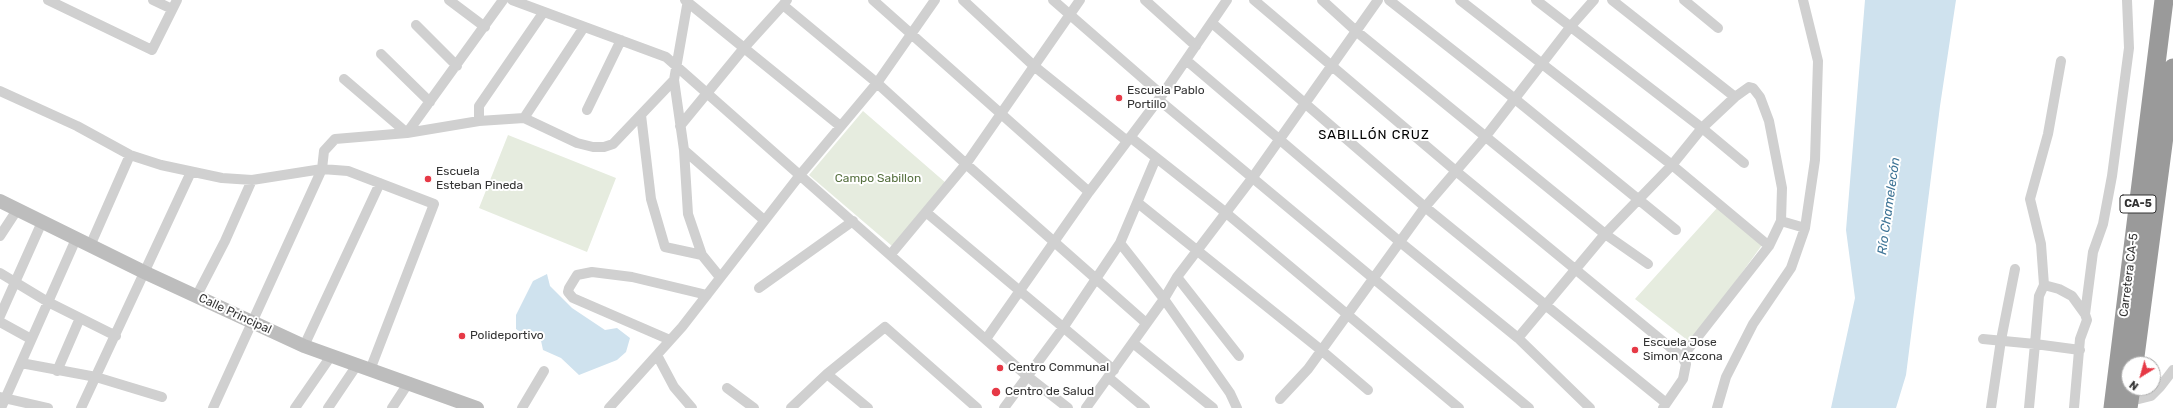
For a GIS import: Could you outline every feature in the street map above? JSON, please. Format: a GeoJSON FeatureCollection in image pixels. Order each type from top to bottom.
{"type":"FeatureCollection","features":[{"type":"Feature","properties":{"kind":"highway","name":"Carretera CA-5"},"geometry":{"type":"LineString","coordinates":[[2113,408],[2164,0]]}},
{"type":"Feature","properties":{"kind":"highway","name":"Carretera CA-5"},"geometry":{"type":"LineString","coordinates":[[2135,356],[2173,68]]}},
{"type":"Feature","properties":{"kind":"street"},"geometry":{"type":"LineString","coordinates":[[48,0],[152,50],[177,0]]}},
{"type":"Feature","properties":{"kind":"street"},"geometry":{"type":"LineString","coordinates":[[153,0],[172,10]]}},
{"type":"Feature","properties":{"kind":"street"},"geometry":{"type":"LineString","coordinates":[[448,0],[485,27]]}},
{"type":"Feature","properties":{"kind":"street"},"geometry":{"type":"LineString","coordinates":[[407,133],[457,66],[503,0]]}},
{"type":"Feature","properties":{"kind":"street"},"geometry":{"type":"LineString","coordinates":[[512,0],[666,57],[891,254],[1027,376],[1068,408]]}},
{"type":"Feature","properties":{"kind":"street"},"geometry":{"type":"LineString","coordinates":[[873,0],[1089,192]]}},
{"type":"Feature","properties":{"kind":"street"},"geometry":{"type":"LineString","coordinates":[[609,408],[657,355],[707,295],[719,276],[839,126],[877,82],[935,0]]}},
{"type":"Feature","properties":{"kind":"street"},"geometry":{"type":"LineString","coordinates":[[963,0],[1034,66],[1225,212],[1348,313],[1460,408]]}},
{"type":"Feature","properties":{"kind":"street"},"geometry":{"type":"LineString","coordinates":[[1052,0],[1252,177],[1529,408]]}},
{"type":"Feature","properties":{"kind":"street"},"geometry":{"type":"LineString","coordinates":[[891,254],[966,164],[1080,0]]}},
{"type":"Feature","properties":{"kind":"street"},"geometry":{"type":"LineString","coordinates":[[1145,0],[1196,46]]}},
{"type":"Feature","properties":{"kind":"street"},"geometry":{"type":"LineString","coordinates":[[986,339],[1089,192],[1160,97],[1227,0]]}},
{"type":"Feature","properties":{"kind":"street"},"geometry":{"type":"LineString","coordinates":[[1212,23],[1425,206],[1664,406],[1683,379],[1686,364],[1682,357],[1456,172],[1254,0]]}},
{"type":"Feature","properties":{"kind":"street"},"geometry":{"type":"LineString","coordinates":[[1322,0],[1356,31],[1605,234],[1648,264]]}},
{"type":"Feature","properties":{"kind":"street"},"geometry":{"type":"LineString","coordinates":[[1086,408],[1133,344],[1146,323],[1164,299],[1177,277],[1252,177],[1378,0]]}},
{"type":"Feature","properties":{"kind":"street"},"geometry":{"type":"LineString","coordinates":[[1389,0],[1515,99],[1676,230]]}},
{"type":"Feature","properties":{"kind":"street"},"geometry":{"type":"LineString","coordinates":[[1460,0],[1672,165],[1769,246]]}},
{"type":"Feature","properties":{"kind":"street"},"geometry":{"type":"LineString","coordinates":[[1536,0],[1744,162]]}},
{"type":"Feature","properties":{"kind":"street"},"geometry":{"type":"LineString","coordinates":[[1280,399],[1308,369],[1425,206],[1486,136],[1571,26],[1594,0]]}},
{"type":"Feature","properties":{"kind":"street"},"geometry":{"type":"LineString","coordinates":[[1612,0],[1735,97]]}},
{"type":"Feature","properties":{"kind":"street"},"geometry":{"type":"LineString","coordinates":[[1684,0],[1718,28]]}},
{"type":"Feature","properties":{"kind":"street"},"geometry":{"type":"LineString","coordinates":[[1717,408],[1729,371],[1753,324],[1791,268],[1805,228],[1815,160],[1818,61],[1803,0]]}},
{"type":"Feature","properties":{"kind":"street"},"geometry":{"type":"LineString","coordinates":[[2085,314],[2093,252],[2103,224],[2116,146],[2129,48],[2127,0]]}},
{"type":"Feature","properties":{"kind":"street"},"geometry":{"type":"LineString","coordinates":[[719,276],[702,255],[688,214],[684,150],[674,80],[687,1],[839,126]]}},
{"type":"Feature","properties":{"kind":"street"},"geometry":{"type":"LineString","coordinates":[[680,126],[708,94],[744,48],[785,2],[877,82],[1054,243],[1096,277],[1146,323]]}},
{"type":"Feature","properties":{"kind":"street"},"geometry":{"type":"LineString","coordinates":[[479,121],[479,106],[543,12]]}},
{"type":"Feature","properties":{"kind":"street"},"geometry":{"type":"LineString","coordinates":[[416,25],[457,66]]}},
{"type":"Feature","properties":{"kind":"street"},"geometry":{"type":"LineString","coordinates":[[524,118],[584,27]]}},
{"type":"Feature","properties":{"kind":"street"},"geometry":{"type":"LineString","coordinates":[[586,110],[621,40]]}},
{"type":"Feature","properties":{"kind":"street"},"geometry":{"type":"LineString","coordinates":[[381,54],[430,102]]}},
{"type":"Feature","properties":{"kind":"street"},"geometry":{"type":"LineString","coordinates":[[1186,60],[1400,242],[1518,338],[1590,408]]}},
{"type":"Feature","properties":{"kind":"street"},"geometry":{"type":"LineString","coordinates":[[2029,408],[2039,296],[2044,285],[2041,244],[2030,199],[2048,134],[2061,61]]}},
{"type":"Feature","properties":{"kind":"street"},"geometry":{"type":"LineString","coordinates":[[344,79],[407,133]]}},
{"type":"Feature","properties":{"kind":"street"},"geometry":{"type":"LineString","coordinates":[[213,408],[322,169],[324,151],[334,139],[407,133],[479,121],[524,118],[577,142],[593,147],[604,147],[613,144],[674,80]]}},
{"type":"Feature","properties":{"kind":"street"},"geometry":{"type":"LineString","coordinates":[[1518,338],[1605,234],[1672,165],[1702,128],[1745,88],[1753,88],[1760,97],[1770,121],[1782,188],[1781,221],[1769,246],[1682,357]]}},
{"type":"Feature","properties":{"kind":"street"},"geometry":{"type":"LineString","coordinates":[[0,90],[77,126],[130,155],[192,172],[222,178],[252,180],[322,169],[348,171],[434,204],[364,368],[328,408]]}},
{"type":"Feature","properties":{"kind":"street"},"geometry":{"type":"LineString","coordinates":[[641,116],[651,199],[664,247],[702,255]]}},
{"type":"Feature","properties":{"kind":"street"},"geometry":{"type":"LineString","coordinates":[[684,150],[764,220]]}},
{"type":"Feature","properties":{"kind":"street"},"geometry":{"type":"LineString","coordinates":[[90,246],[130,155]]}},
{"type":"Feature","properties":{"kind":"street"},"geometry":{"type":"LineString","coordinates":[[1004,408],[1063,328],[1120,243],[1156,158]]}},
{"type":"Feature","properties":{"kind":"street"},"geometry":{"type":"LineString","coordinates":[[81,408],[146,273],[192,172]]}},
{"type":"Feature","properties":{"kind":"street"},"geometry":{"type":"LineString","coordinates":[[196,297],[225,241],[252,180]]}},
{"type":"Feature","properties":{"kind":"street"},"geometry":{"type":"LineString","coordinates":[[304,346],[380,183]]}},
{"type":"Feature","properties":{"kind":"street","name":"Calle Principal"},"geometry":{"type":"LineString","coordinates":[[0,202],[196,297],[304,346],[364,368],[410,382],[477,408]]}},
{"type":"Feature","properties":{"kind":"street"},"geometry":{"type":"LineString","coordinates":[[1138,203],[1322,350],[1368,390]]}},
{"type":"Feature","properties":{"kind":"street"},"geometry":{"type":"LineString","coordinates":[[0,236],[16,210]]}},
{"type":"Feature","properties":{"kind":"street"},"geometry":{"type":"LineString","coordinates":[[927,212],[1063,328],[1145,408]]}},
{"type":"Feature","properties":{"kind":"street"},"geometry":{"type":"LineString","coordinates":[[759,288],[853,221]]}},
{"type":"Feature","properties":{"kind":"street"},"geometry":{"type":"LineString","coordinates":[[1781,221],[1805,228]]}},
{"type":"Feature","properties":{"kind":"street"},"geometry":{"type":"LineString","coordinates":[[0,316],[42,222]]}},
{"type":"Feature","properties":{"kind":"street"},"geometry":{"type":"LineString","coordinates":[[48,408],[2,401],[32,339],[76,239]]}},
{"type":"Feature","properties":{"kind":"street"},"geometry":{"type":"LineString","coordinates":[[1120,243],[1164,299],[1230,393],[1238,408]]}},
{"type":"Feature","properties":{"kind":"street"},"geometry":{"type":"LineString","coordinates":[[1991,408],[2001,340],[2015,269]]}},
{"type":"Feature","properties":{"kind":"street"},"geometry":{"type":"LineString","coordinates":[[670,340],[573,298],[568,292],[569,288],[578,275],[592,272],[632,277],[707,295]]}},
{"type":"Feature","properties":{"kind":"street"},"geometry":{"type":"LineString","coordinates":[[0,273],[48,302],[116,336]]}},
{"type":"Feature","properties":{"kind":"street"},"geometry":{"type":"LineString","coordinates":[[1177,277],[1239,356]]}},
{"type":"Feature","properties":{"kind":"street"},"geometry":{"type":"LineString","coordinates":[[2044,285],[2059,289],[2072,296],[2085,314],[2087,320],[2082,331],[2074,408]]}},
{"type":"Feature","properties":{"kind":"street"},"geometry":{"type":"LineString","coordinates":[[58,371],[80,318]]}},
{"type":"Feature","properties":{"kind":"street"},"geometry":{"type":"LineString","coordinates":[[0,322],[32,339]]}},
{"type":"Feature","properties":{"kind":"street"},"geometry":{"type":"LineString","coordinates":[[791,408],[828,374],[885,327],[977,408]]}},
{"type":"Feature","properties":{"kind":"street"},"geometry":{"type":"LineString","coordinates":[[1982,339],[2080,350]]}},
{"type":"Feature","properties":{"kind":"street"},"geometry":{"type":"LineString","coordinates":[[1133,344],[1213,408]]}},
{"type":"Feature","properties":{"kind":"street"},"geometry":{"type":"LineString","coordinates":[[657,355],[674,387],[687,407]]}},
{"type":"Feature","properties":{"kind":"street"},"geometry":{"type":"LineString","coordinates":[[295,408],[331,356]]}},
{"type":"Feature","properties":{"kind":"street"},"geometry":{"type":"LineString","coordinates":[[20,363],[96,377],[162,397]]}},
{"type":"Feature","properties":{"kind":"street"},"geometry":{"type":"LineString","coordinates":[[2130,397],[2139,399],[2151,396],[2173,370]]}},
{"type":"Feature","properties":{"kind":"street"},"geometry":{"type":"LineString","coordinates":[[522,408],[544,371]]}},
{"type":"Feature","properties":{"kind":"street"},"geometry":{"type":"LineString","coordinates":[[828,374],[868,408]]}},
{"type":"Feature","properties":{"kind":"street"},"geometry":{"type":"LineString","coordinates":[[392,408],[410,382]]}},
{"type":"Feature","properties":{"kind":"street"},"geometry":{"type":"LineString","coordinates":[[726,388],[754,408]]}},
{"type":"Feature","properties":{"kind":"green space","name":"Campo Sabillon"},"geometry":{"type":"Polygon","coordinates":[[[863,111],[946,183],[892,246],[809,175],[863,111]]]}},
{"type":"Feature","properties":{"kind":"green space"},"geometry":{"type":"Polygon","coordinates":[[[508,135],[616,178],[587,252],[479,208],[508,135]]]}},
{"type":"Feature","properties":{"kind":"green space"},"geometry":{"type":"Polygon","coordinates":[[[1717,208],[1762,245],[1691,343],[1635,299],[1717,208]]]}},
{"type":"Feature","properties":{"kind":"water","name":"Río Chamelecón"},"geometry":{"type":"Polygon","coordinates":[[[1865,0],[1956,0],[1940,106],[1906,375],[1896,408],[1831,408],[1855,298],[1846,230],[1865,0]]]}},
{"type":"Feature","properties":{"kind":"water"},"geometry":{"type":"Polygon","coordinates":[[[547,274],[550,286],[572,308],[605,330],[617,328],[630,338],[626,352],[617,360],[579,375],[561,358],[543,350],[540,336],[531,339],[516,329],[516,315],[533,281],[547,274]]]}},
{"type":"Feature","properties":{"kind":"place","name":"Escuela Pablo Portillo"},"geometry":{"type":"Point","coordinates":[1119,98]}},
{"type":"Feature","properties":{"kind":"place","name":"Escuela Esteban Pineda"},"geometry":{"type":"Point","coordinates":[428,179]}},
{"type":"Feature","properties":{"kind":"place","name":"Polideportivo"},"geometry":{"type":"Point","coordinates":[462,336]}},
{"type":"Feature","properties":{"kind":"place","name":"Escuela Jose Simon Azcona"},"geometry":{"type":"Point","coordinates":[1635,350]}},
{"type":"Feature","properties":{"kind":"place","name":"Centro Communal"},"geometry":{"type":"Point","coordinates":[1000,368]}},
{"type":"Feature","properties":{"kind":"place","name":"Centro de Salud"},"geometry":{"type":"Point","coordinates":[996,392]}},
{"type":"Feature","properties":{"kind":"district","name":"SABILLÓN CRUZ"},"geometry":{"type":"Point","coordinates":[1374,135]}}]}
